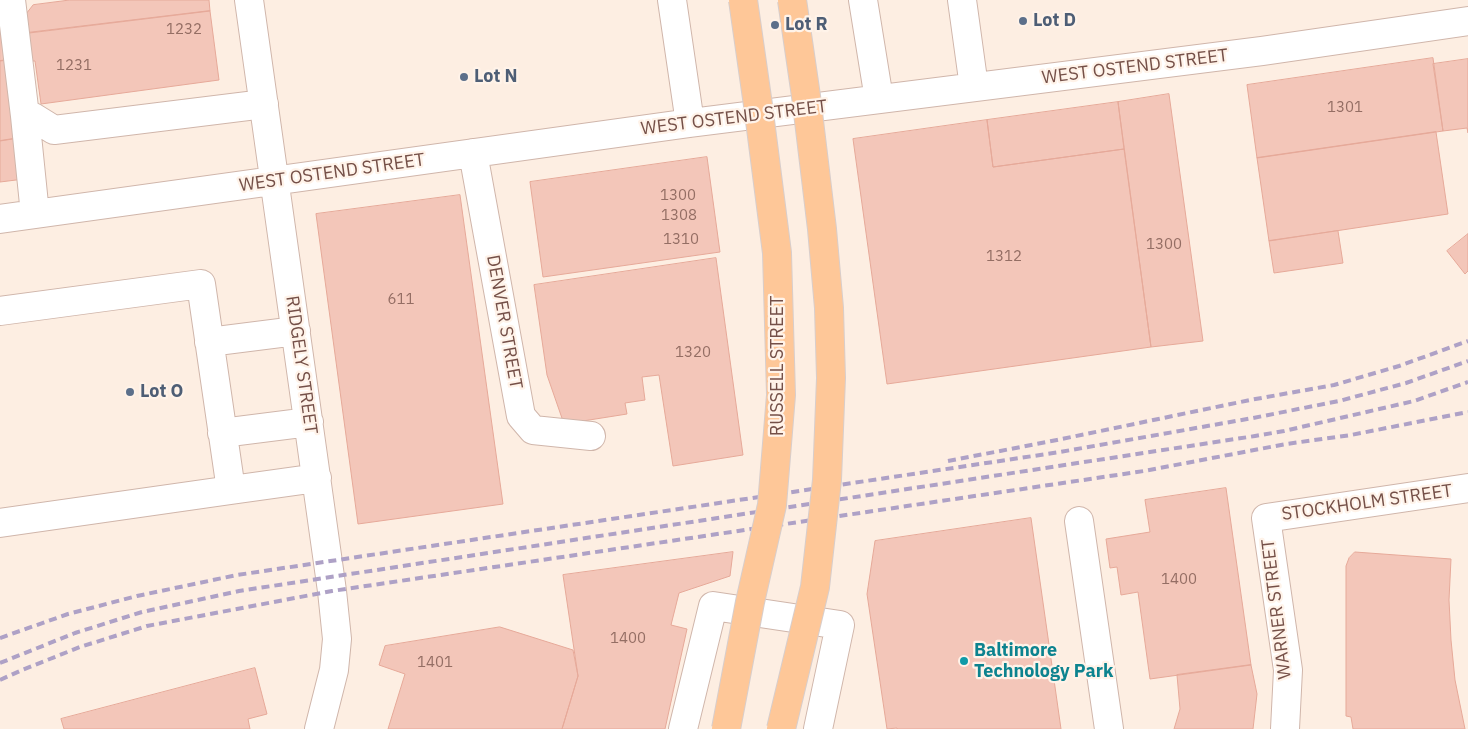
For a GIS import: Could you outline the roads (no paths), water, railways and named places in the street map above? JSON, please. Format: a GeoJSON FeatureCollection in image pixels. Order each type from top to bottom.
{"type":"FeatureCollection","features":[{"type":"Feature","properties":{"kind":"main road","name":"RUSSELL STREET"},"geometry":{"type":"LineString","coordinates":[[726,729],[750,602],[772,505],[781,395],[777,253],[743,0]]}},
{"type":"Feature","properties":{"kind":"main road"},"geometry":{"type":"LineString","coordinates":[[781,729],[815,587],[827,480],[830,378],[829,308],[822,229],[792,0]]}},
{"type":"Feature","properties":{"kind":"street"},"geometry":{"type":"LineString","coordinates":[[11,0],[35,214]]}},
{"type":"Feature","properties":{"kind":"street","name":"RIDGELY STREET"},"geometry":{"type":"LineString","coordinates":[[249,0],[332,591],[336,639],[334,670],[319,729]]}},
{"type":"Feature","properties":{"kind":"street"},"geometry":{"type":"LineString","coordinates":[[672,0],[690,124]]}},
{"type":"Feature","properties":{"kind":"street"},"geometry":{"type":"LineString","coordinates":[[863,0],[879,99]]}},
{"type":"Feature","properties":{"kind":"street"},"geometry":{"type":"LineString","coordinates":[[962,0],[974,87]]}},
{"type":"Feature","properties":{"kind":"street","name":"WEST OSTEND STREET"},"geometry":{"type":"LineString","coordinates":[[0,219],[690,124],[1262,51],[1468,21]]}},
{"type":"Feature","properties":{"kind":"street"},"geometry":{"type":"LineString","coordinates":[[25,116],[33,117],[54,130],[264,104]]}},
{"type":"Feature","properties":{"kind":"street","name":"DENVER STREET"},"geometry":{"type":"LineString","coordinates":[[473,153],[521,416],[533,430],[591,436]]}},
{"type":"Feature","properties":{"kind":"street"},"geometry":{"type":"LineString","coordinates":[[0,311],[202,284],[231,490]]}},
{"type":"Feature","properties":{"kind":"street"},"geometry":{"type":"LineString","coordinates":[[209,342],[296,331]]}},
{"type":"Feature","properties":{"kind":"street"},"geometry":{"type":"LineString","coordinates":[[222,433],[309,422]]}},
{"type":"Feature","properties":{"kind":"street"},"geometry":{"type":"LineString","coordinates":[[0,523],[317,478]]}},
{"type":"Feature","properties":{"kind":"street","name":"STOCKHOLM STREET"},"geometry":{"type":"LineString","coordinates":[[1266,518],[1468,488]]}},
{"type":"Feature","properties":{"kind":"street","name":"WARNER STREET"},"geometry":{"type":"LineString","coordinates":[[1266,518],[1288,670],[1285,729]]}},
{"type":"Feature","properties":{"kind":"street"},"geometry":{"type":"LineString","coordinates":[[1079,521],[1109,729]]}},
{"type":"Feature","properties":{"kind":"street"},"geometry":{"type":"LineString","coordinates":[[683,729],[713,606],[840,625],[818,729]]}},
{"type":"Feature","properties":{"kind":"railway"},"geometry":{"type":"LineString","coordinates":[[948,461],[1250,400],[1334,385],[1399,366],[1468,341]]}},
{"type":"Feature","properties":{"kind":"railway"},"geometry":{"type":"LineString","coordinates":[[0,638],[68,614],[137,596],[237,575],[1060,452],[1339,401],[1406,383],[1468,361]]}},
{"type":"Feature","properties":{"kind":"railway"},"geometry":{"type":"LineString","coordinates":[[0,663],[75,633],[142,612],[239,591],[1255,436],[1414,401],[1468,382]]}},
{"type":"Feature","properties":{"kind":"railway"},"geometry":{"type":"LineString","coordinates":[[0,680],[80,647],[147,626],[332,591],[1144,471],[1286,444],[1351,435],[1468,412]]}},
{"type":"Feature","properties":{"kind":"place","name":"Lot D"},"geometry":{"type":"Point","coordinates":[1023,21]}},
{"type":"Feature","properties":{"kind":"place","name":"Lot R"},"geometry":{"type":"Point","coordinates":[775,25]}},
{"type":"Feature","properties":{"kind":"place","name":"Lot N"},"geometry":{"type":"Point","coordinates":[464,77]}},
{"type":"Feature","properties":{"kind":"place","name":"Lot O"},"geometry":{"type":"Point","coordinates":[130,392]}},
{"type":"Feature","properties":{"kind":"place","name":"Baltimore Technology Park"},"geometry":{"type":"Point","coordinates":[964,661]}}]}
